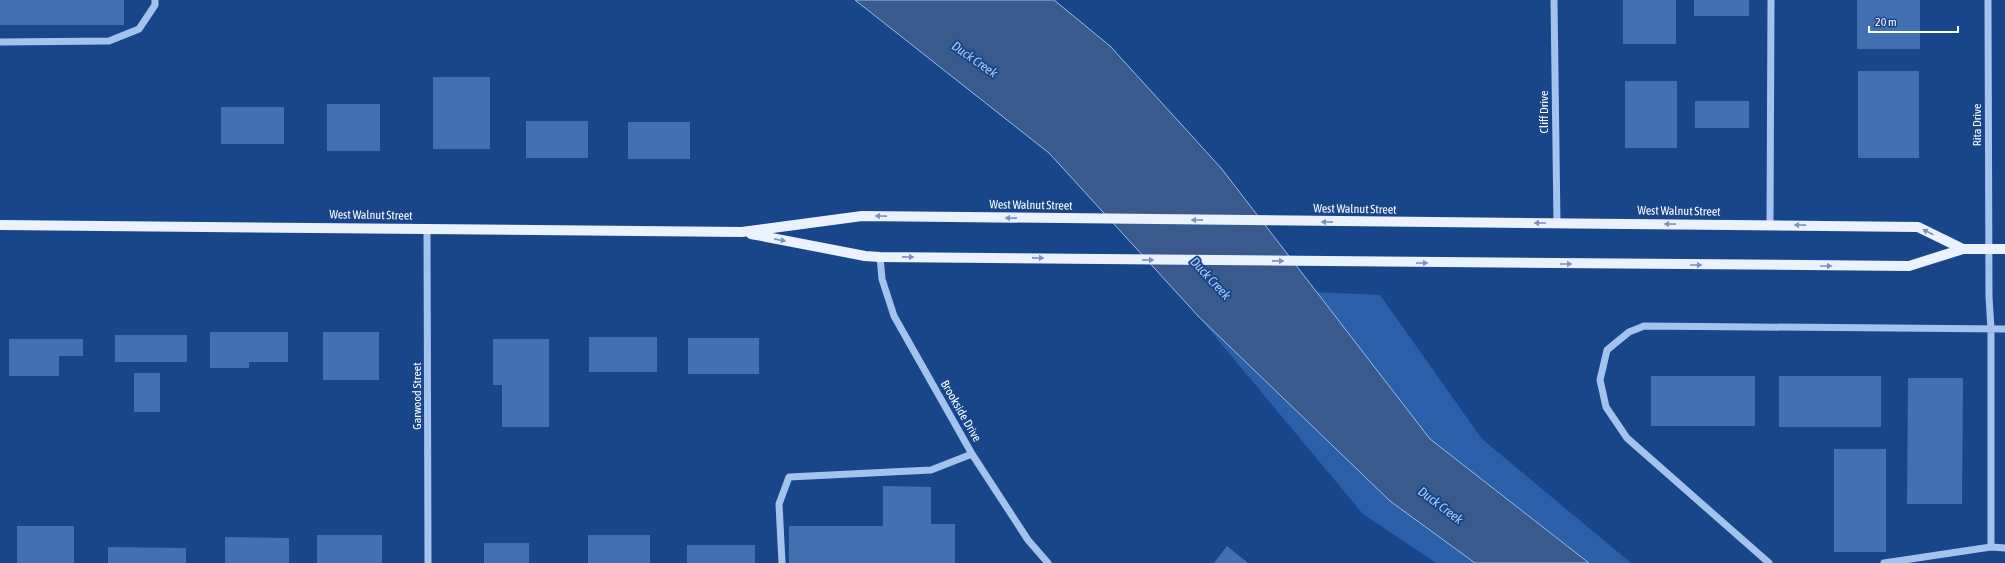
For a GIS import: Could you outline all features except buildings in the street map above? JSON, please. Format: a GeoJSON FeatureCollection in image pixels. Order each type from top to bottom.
{"type":"FeatureCollection","features":[{"type":"Feature","properties":{"kind":"main road","name":"West Walnut Street"},"geometry":{"type":"LineString","coordinates":[[0,225],[742,232],[862,216],[1770,225],[1918,227],[1963,249]]}},
{"type":"Feature","properties":{"kind":"main road","name":"West Walnut Street"},"geometry":{"type":"LineString","coordinates":[[742,232],[865,256],[880,257],[1909,266],[1963,249],[2005,249]]}},
{"type":"Feature","properties":{"kind":"street"},"geometry":{"type":"LineString","coordinates":[[0,42],[109,41],[139,29],[155,5],[155,0]]}},
{"type":"Feature","properties":{"kind":"street","name":"Cliff Drive"},"geometry":{"type":"LineString","coordinates":[[1554,0],[1557,223]]}},
{"type":"Feature","properties":{"kind":"street"},"geometry":{"type":"LineString","coordinates":[[1770,225],[1771,0]]}},
{"type":"Feature","properties":{"kind":"street","name":"Rita Drive"},"geometry":{"type":"LineString","coordinates":[[1988,0],[1991,547]]}},
{"type":"Feature","properties":{"kind":"street","name":"Garwood Street"},"geometry":{"type":"LineString","coordinates":[[427,229],[428,563]]}},
{"type":"Feature","properties":{"kind":"street","name":"Brookside Drive"},"geometry":{"type":"LineString","coordinates":[[880,257],[882,279],[894,316],[972,454],[1028,540],[1048,563]]}},
{"type":"Feature","properties":{"kind":"street"},"geometry":{"type":"LineString","coordinates":[[1769,563],[1627,438],[1606,407],[1600,380],[1607,350],[1629,332],[1644,326],[2005,329]]}},
{"type":"Feature","properties":{"kind":"street"},"geometry":{"type":"LineString","coordinates":[[782,563],[779,504],[788,477],[931,470],[972,454]]}},
{"type":"Feature","properties":{"kind":"street"},"geometry":{"type":"LineString","coordinates":[[1884,563],[1991,547],[2005,548]]}},
{"type":"Feature","properties":{"kind":"shaded area"},"geometry":{"type":"Polygon","coordinates":[[[1173,286],[1380,295],[1482,439],[1631,563],[1436,563],[1363,514],[1173,286]]]}},
{"type":"Feature","properties":{"kind":"water","name":"Duck Creek"},"geometry":{"type":"Polygon","coordinates":[[[855,0],[1054,0],[1110,46],[1221,168],[1430,439],[1589,563],[1475,563],[1390,501],[1199,317],[1049,153],[855,0]]]}}]}
